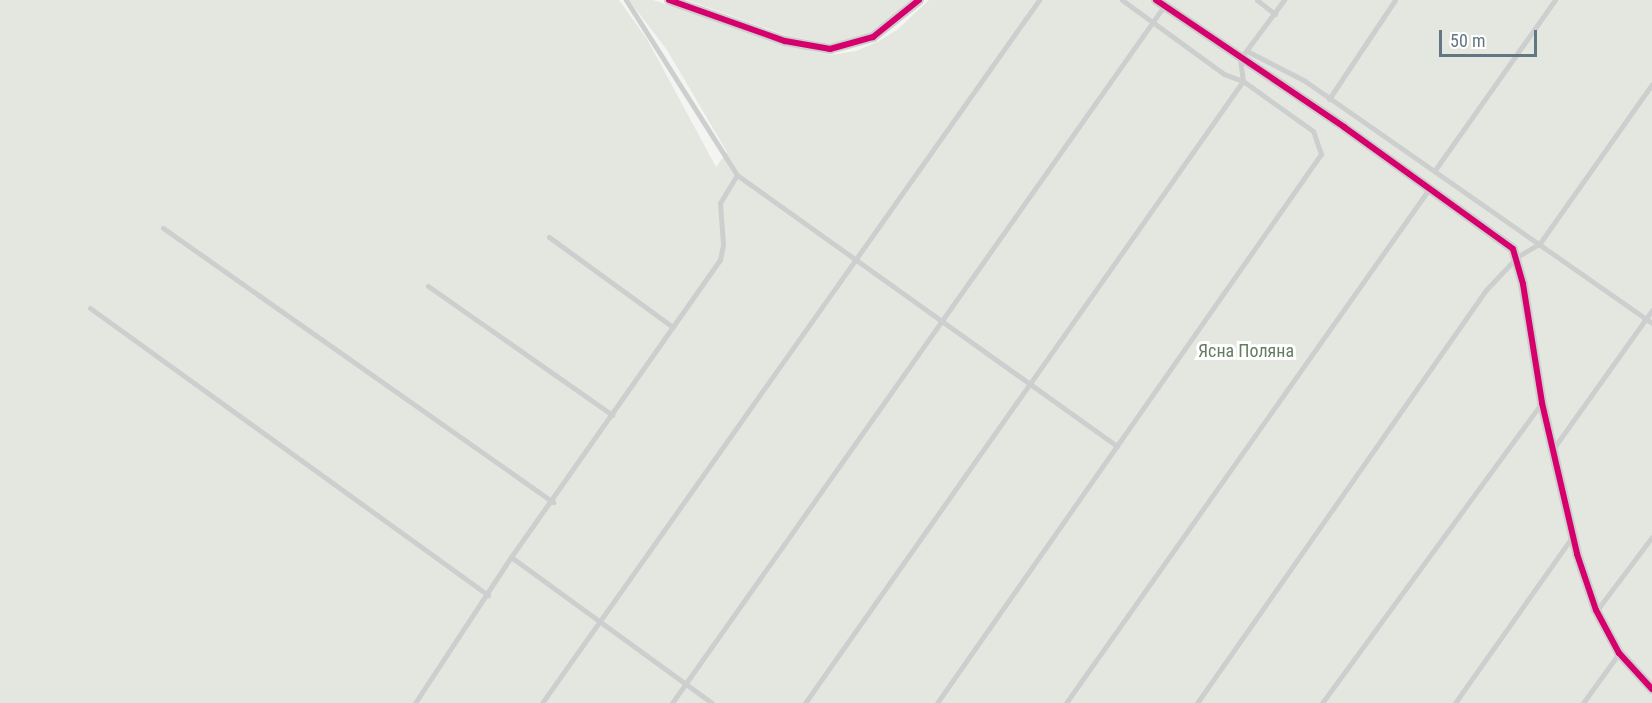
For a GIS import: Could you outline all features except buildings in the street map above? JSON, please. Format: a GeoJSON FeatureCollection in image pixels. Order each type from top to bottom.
{"type":"FeatureCollection","features":[{"type":"Feature","properties":{"kind":"street"},"geometry":{"type":"LineString","coordinates":[[669,0],[785,41],[830,49],[873,37],[919,0]]}},
{"type":"Feature","properties":{"kind":"street"},"geometry":{"type":"LineString","coordinates":[[1160,3],[1244,55],[1506,242],[1517,257],[1552,450],[1573,536],[1596,610],[1619,653],[1652,689]]}},
{"type":"Feature","properties":{"kind":"lane"},"geometry":{"type":"LineString","coordinates":[[626,0],[737,175],[1117,446]]}},
{"type":"Feature","properties":{"kind":"lane"},"geometry":{"type":"LineString","coordinates":[[542,703],[1039,0]]}},
{"type":"Feature","properties":{"kind":"lane"},"geometry":{"type":"LineString","coordinates":[[937,703],[1321,154],[1313,131],[1242,81],[1224,74],[1122,0]]}},
{"type":"Feature","properties":{"kind":"lane"},"geometry":{"type":"LineString","coordinates":[[1257,0],[1275,14]]}},
{"type":"Feature","properties":{"kind":"lane"},"geometry":{"type":"LineString","coordinates":[[805,703],[1242,81],[1244,55],[1284,0]]}},
{"type":"Feature","properties":{"kind":"lane"},"geometry":{"type":"LineString","coordinates":[[1329,99],[1395,0]]}},
{"type":"Feature","properties":{"kind":"lane"},"geometry":{"type":"LineString","coordinates":[[1434,170],[1555,0]]}},
{"type":"Feature","properties":{"kind":"lane"},"geometry":{"type":"LineString","coordinates":[[672,703],[1153,23],[1160,3]]}},
{"type":"Feature","properties":{"kind":"lane"},"geometry":{"type":"LineString","coordinates":[[1244,55],[1305,81],[1652,323]]}},
{"type":"Feature","properties":{"kind":"lane"},"geometry":{"type":"LineString","coordinates":[[1197,703],[1486,290],[1517,257],[1540,243],[1652,84]]}},
{"type":"Feature","properties":{"kind":"lane"},"geometry":{"type":"LineString","coordinates":[[415,703],[512,557],[553,502],[720,260],[723,244],[720,203],[737,175]]}},
{"type":"Feature","properties":{"kind":"lane"},"geometry":{"type":"LineString","coordinates":[[1066,703],[1429,189]]}},
{"type":"Feature","properties":{"kind":"lane"},"geometry":{"type":"LineString","coordinates":[[163,228],[553,502]]}},
{"type":"Feature","properties":{"kind":"lane"},"geometry":{"type":"LineString","coordinates":[[549,237],[673,327]]}},
{"type":"Feature","properties":{"kind":"lane"},"geometry":{"type":"LineString","coordinates":[[428,286],[612,415]]}},
{"type":"Feature","properties":{"kind":"lane"},"geometry":{"type":"LineString","coordinates":[[90,308],[488,595]]}},
{"type":"Feature","properties":{"kind":"lane"},"geometry":{"type":"LineString","coordinates":[[1552,450],[1652,310]]}},
{"type":"Feature","properties":{"kind":"lane"},"geometry":{"type":"LineString","coordinates":[[1322,703],[1542,403]]}},
{"type":"Feature","properties":{"kind":"lane"},"geometry":{"type":"LineString","coordinates":[[1455,703],[1573,536]]}},
{"type":"Feature","properties":{"kind":"lane"},"geometry":{"type":"LineString","coordinates":[[1596,610],[1652,537]]}},
{"type":"Feature","properties":{"kind":"lane"},"geometry":{"type":"LineString","coordinates":[[512,557],[601,619],[684,685],[712,703]]}},
{"type":"Feature","properties":{"kind":"lane"},"geometry":{"type":"LineString","coordinates":[[1583,703],[1619,653]]}},
{"type":"Feature","properties":{"kind":"green space","name":"Ясна Поляна"},"geometry":{"type":"Polygon","coordinates":[[[0,0],[619,0],[647,39],[716,167],[727,152],[667,50],[629,0],[653,0],[784,44],[830,55],[856,51],[877,42],[897,30],[929,0],[1652,0],[1652,703],[0,703],[0,0]]]}},
{"type":"Feature","properties":{"kind":"green space"},"geometry":{"type":"Polygon","coordinates":[[[687,0],[911,0],[872,32],[830,44],[788,36],[687,0]]]}},
{"type":"Feature","properties":{"kind":"cycle path"},"geometry":{"type":"LineString","coordinates":[[669,0],[785,41],[830,49],[873,37],[919,0]]}},
{"type":"Feature","properties":{"kind":"cycle path"},"geometry":{"type":"LineString","coordinates":[[1156,0],[1344,127],[1513,249],[1523,284],[1542,403],[1577,554],[1596,610],[1619,653],[1652,689]]}}]}
